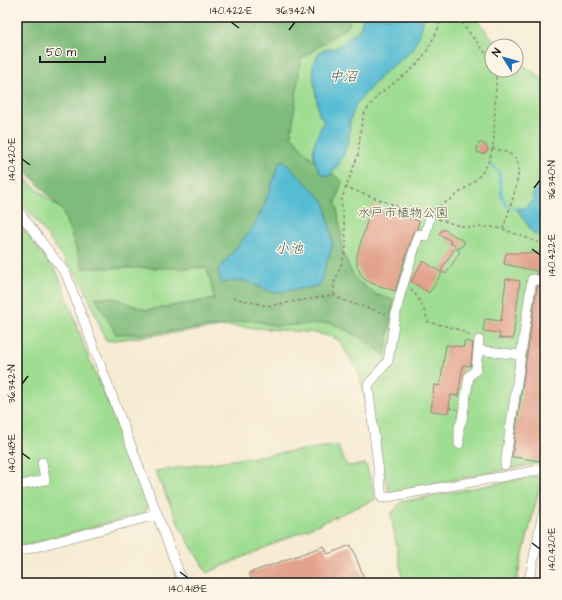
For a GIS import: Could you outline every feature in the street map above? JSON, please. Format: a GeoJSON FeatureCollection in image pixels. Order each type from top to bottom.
{"type":"FeatureCollection","features":[{"type":"Feature","properties":{"kind":"street"},"geometry":{"type":"LineString","coordinates":[[17,209],[66,274],[183,583]]}},
{"type":"Feature","properties":{"kind":"street"},"geometry":{"type":"LineString","coordinates":[[428,213],[424,236],[419,234],[395,317],[388,361],[368,385],[382,498],[545,469]]}},
{"type":"Feature","properties":{"kind":"street"},"geometry":{"type":"LineString","coordinates":[[505,464],[532,279],[545,281]]}},
{"type":"Feature","properties":{"kind":"street"},"geometry":{"type":"LineString","coordinates":[[459,444],[459,427],[462,420],[469,376],[476,370],[479,340]]}},
{"type":"Feature","properties":{"kind":"street"},"geometry":{"type":"LineString","coordinates":[[478,350],[520,355]]}},
{"type":"Feature","properties":{"kind":"street"},"geometry":{"type":"LineString","coordinates":[[17,486],[45,480],[42,462]]}},
{"type":"Feature","properties":{"kind":"street"},"geometry":{"type":"LineString","coordinates":[[528,583],[545,502]]}},
{"type":"Feature","properties":{"kind":"street"},"geometry":{"type":"LineString","coordinates":[[17,552],[156,515]]}},
{"type":"Feature","properties":{"kind":"path"},"geometry":{"type":"LineString","coordinates":[[334,295],[334,284],[345,254],[346,238],[341,200],[358,155],[364,114],[379,94],[411,70],[421,60],[439,27],[440,17]]}},
{"type":"Feature","properties":{"kind":"path"},"geometry":{"type":"LineString","coordinates":[[459,17],[466,29],[484,51]]}},
{"type":"Feature","properties":{"kind":"path"},"geometry":{"type":"LineString","coordinates":[[345,187],[419,214],[428,213],[441,206],[463,190],[484,170],[492,148],[495,128],[496,78]]}},
{"type":"Feature","properties":{"kind":"path"},"geometry":{"type":"LineString","coordinates":[[492,148],[512,155],[516,158],[519,165],[511,204],[503,229]]}},
{"type":"Feature","properties":{"kind":"path"},"geometry":{"type":"LineString","coordinates":[[419,214],[428,213],[467,227],[491,227],[503,229],[545,245]]}},
{"type":"Feature","properties":{"kind":"path"},"geometry":{"type":"LineString","coordinates":[[404,284],[418,296],[428,322],[454,328],[479,340]]}},
{"type":"Feature","properties":{"kind":"path"},"geometry":{"type":"LineString","coordinates":[[233,298],[268,306],[334,295],[342,300],[395,317]]}},
{"type":"Feature","properties":{"kind":"green space"},"geometry":{"type":"Polygon","coordinates":[[[17,17],[351,17],[348,26],[301,59],[291,136],[310,157],[342,181],[336,202],[342,239],[342,252],[355,279],[375,294],[394,300],[385,356],[362,338],[331,323],[277,326],[250,320],[217,326],[144,334],[116,334],[95,297],[114,298],[146,310],[214,299],[210,279],[206,268],[83,268],[63,212],[17,161],[17,17]]]}},
{"type":"Feature","properties":{"kind":"green space","name":"水戸市植物公園"},"geometry":{"type":"Polygon","coordinates":[[[293,17],[474,17],[492,38],[484,38],[484,78],[524,78],[524,66],[545,81],[545,462],[389,493],[358,370],[338,339],[317,333],[232,326],[106,341],[84,286],[17,195],[17,172],[64,212],[293,17]]]}},
{"type":"Feature","properties":{"kind":"green space"},"geometry":{"type":"Polygon","coordinates":[[[17,221],[57,273],[85,349],[122,436],[148,504],[144,513],[17,548],[17,221]]]}},
{"type":"Feature","properties":{"kind":"green space"},"geometry":{"type":"Polygon","coordinates":[[[337,445],[347,466],[366,464],[376,499],[207,573],[181,529],[155,471],[337,445]]]}},
{"type":"Feature","properties":{"kind":"green space"},"geometry":{"type":"Polygon","coordinates":[[[536,476],[541,481],[516,583],[403,583],[391,514],[401,502],[536,476]]]}},
{"type":"Feature","properties":{"kind":"water","name":"中沼"},"geometry":{"type":"Polygon","coordinates":[[[363,17],[424,17],[420,34],[411,51],[384,73],[356,104],[350,121],[349,140],[341,161],[330,176],[321,174],[314,159],[313,153],[315,141],[324,120],[319,115],[313,65],[320,51],[336,48],[360,29],[363,17]]]}},
{"type":"Feature","properties":{"kind":"water","name":"小池"},"geometry":{"type":"Polygon","coordinates":[[[280,161],[284,161],[325,202],[333,244],[319,286],[275,293],[242,280],[221,283],[218,270],[253,227],[264,206],[280,161]]]}},
{"type":"Feature","properties":{"kind":"water"},"geometry":{"type":"Polygon","coordinates":[[[545,175],[545,237],[533,233],[517,209],[524,208],[533,200],[533,194],[545,175]]]}},
{"type":"Feature","properties":{"kind":"building"},"geometry":{"type":"Polygon","coordinates":[[[480,142],[486,145],[488,150],[483,154],[477,152],[477,147],[480,142]]]}},
{"type":"Feature","properties":{"kind":"building"},"geometry":{"type":"Polygon","coordinates":[[[372,205],[419,221],[417,229],[413,232],[395,291],[371,283],[364,279],[357,266],[357,255],[372,205]]]}},
{"type":"Feature","properties":{"kind":"building"},"geometry":{"type":"Polygon","coordinates":[[[443,229],[465,242],[460,249],[450,243],[451,241],[439,234],[443,229]]]}},
{"type":"Feature","properties":{"kind":"building"},"geometry":{"type":"Polygon","coordinates":[[[455,248],[460,252],[446,274],[441,270],[455,248]]]}},
{"type":"Feature","properties":{"kind":"building"},"geometry":{"type":"Polygon","coordinates":[[[506,253],[545,253],[545,275],[537,274],[537,271],[504,264],[506,253]]]}},
{"type":"Feature","properties":{"kind":"building"},"geometry":{"type":"Polygon","coordinates":[[[423,261],[442,273],[429,293],[411,281],[423,261]]]}},
{"type":"Feature","properties":{"kind":"building"},"geometry":{"type":"Polygon","coordinates":[[[506,279],[520,281],[513,339],[499,338],[500,333],[483,331],[485,319],[501,321],[506,279]]]}},
{"type":"Feature","properties":{"kind":"building"},"geometry":{"type":"Polygon","coordinates":[[[537,286],[545,287],[545,447],[543,461],[512,457],[537,286]]]}},
{"type":"Feature","properties":{"kind":"building"},"geometry":{"type":"Polygon","coordinates":[[[464,341],[473,343],[471,363],[470,366],[463,365],[458,396],[451,395],[448,413],[431,411],[434,385],[440,386],[446,345],[464,347],[464,341]]]}},
{"type":"Feature","properties":{"kind":"building"},"geometry":{"type":"Polygon","coordinates":[[[351,545],[366,583],[253,583],[249,573],[324,546],[328,554],[351,545]]]}},
{"type":"Feature","properties":{"kind":"waterway"},"geometry":{"type":"LineString","coordinates":[[492,165],[499,172],[502,197],[507,206],[517,209]]}}]}
